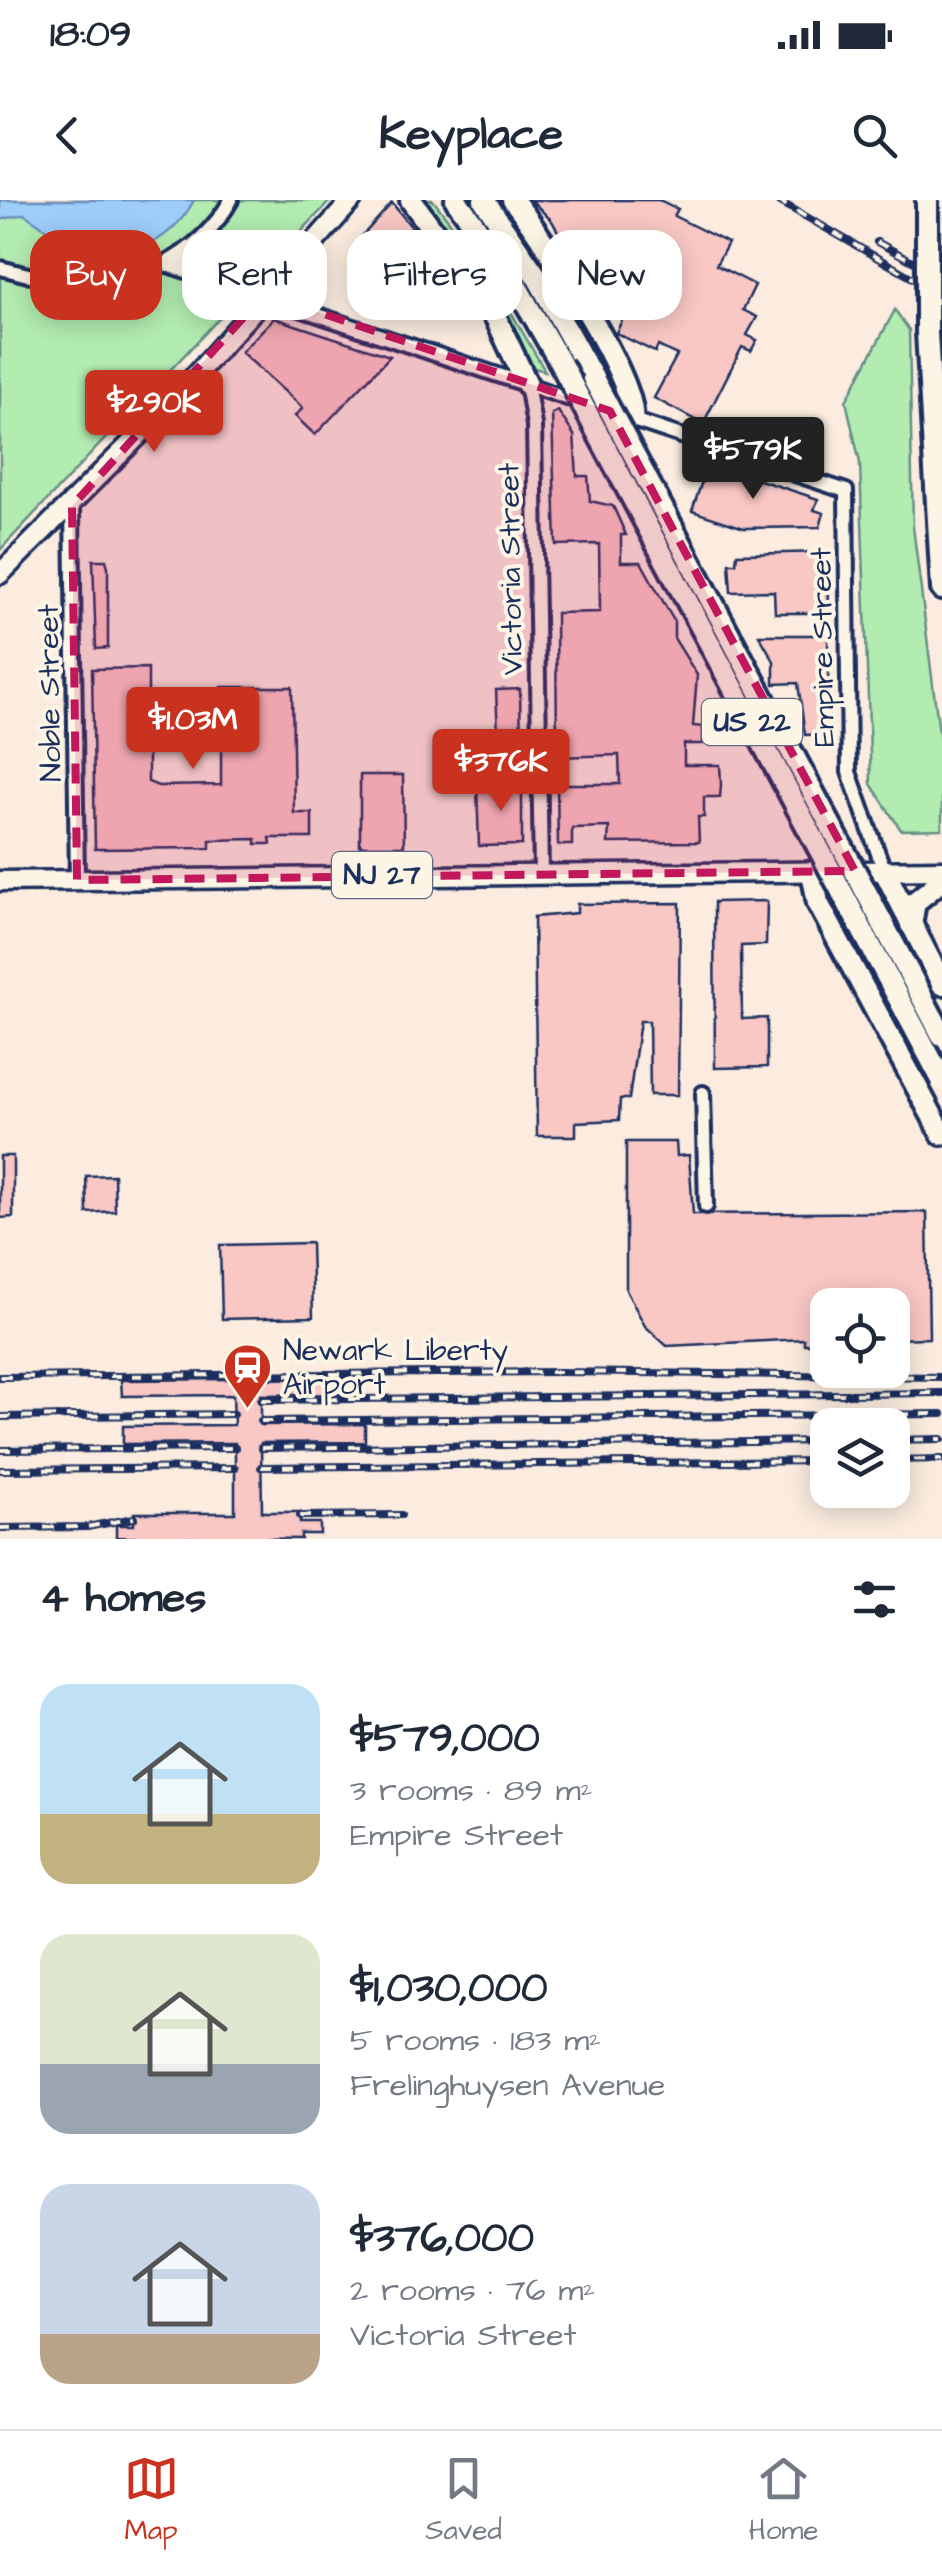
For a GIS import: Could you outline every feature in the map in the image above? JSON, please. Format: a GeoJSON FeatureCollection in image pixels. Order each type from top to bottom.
{"type":"FeatureCollection","features":[{"type":"Feature","properties":{"kind":"highway"},"geometry":{"type":"LineString","coordinates":[[411,200],[496,318],[527,384]]}},
{"type":"Feature","properties":{"kind":"highway","name":"US 22"},"geometry":{"type":"LineString","coordinates":[[456,200],[513,279],[561,364],[942,1080]]}},
{"type":"Feature","properties":{"kind":"highway","name":"US 22"},"geometry":{"type":"LineString","coordinates":[[484,200],[537,277],[942,1035]]}},
{"type":"Feature","properties":{"kind":"highway"},"geometry":{"type":"LineString","coordinates":[[513,200],[573,288],[630,396],[632,418]]}},
{"type":"Feature","properties":{"kind":"highway"},"geometry":{"type":"LineString","coordinates":[[927,200],[926,333],[941,581]]}},
{"type":"Feature","properties":{"kind":"highway"},"geometry":{"type":"LineString","coordinates":[[884,870],[942,984]]}},
{"type":"Feature","properties":{"kind":"highway"},"geometry":{"type":"LineString","coordinates":[[812,872],[818,902],[942,1134]]}},
{"type":"Feature","properties":{"kind":"highway"},"geometry":{"type":"LineString","coordinates":[[912,927],[915,902],[942,880]]}},
{"type":"Feature","properties":{"kind":"main road"},"geometry":{"type":"LineString","coordinates":[[324,230],[352,200]]}},
{"type":"Feature","properties":{"kind":"main road"},"geometry":{"type":"LineString","coordinates":[[0,574],[72,506],[241,320]]}},
{"type":"Feature","properties":{"kind":"main road","name":"NJ 27"},"geometry":{"type":"LineString","coordinates":[[0,881],[942,870]]}},
{"type":"Feature","properties":{"kind":"street"},"geometry":{"type":"LineString","coordinates":[[0,268],[91,284],[136,277],[178,256],[211,227],[231,200]]}},
{"type":"Feature","properties":{"kind":"street"},"geometry":{"type":"LineString","coordinates":[[178,256],[182,257]]}},
{"type":"Feature","properties":{"kind":"street"},"geometry":{"type":"LineString","coordinates":[[165,264],[182,270]]}},
{"type":"Feature","properties":{"kind":"street","name":"Empire Street"},"geometry":{"type":"LineString","coordinates":[[327,315],[846,491],[849,772],[884,870]]}},
{"type":"Feature","properties":{"kind":"street","name":"Victoria Street"},"geometry":{"type":"LineString","coordinates":[[527,384],[534,425],[542,874]]}},
{"type":"Feature","properties":{"kind":"street","name":"Noble Street"},"geometry":{"type":"LineString","coordinates":[[72,506],[78,880]]}},
{"type":"Feature","properties":{"kind":"street"},"geometry":{"type":"LineString","coordinates":[[703,1093],[706,1206]]}},
{"type":"Feature","properties":{"kind":"highlighted area"},"geometry":{"type":"Polygon","coordinates":[[[265,294],[610,411],[855,871],[77,880],[72,506],[265,294]]]}},
{"type":"Feature","properties":{"kind":"green space"},"geometry":{"type":"Polygon","coordinates":[[[0,200],[331,200],[303,230],[182,230],[182,320],[218,320],[0,550],[0,200]]]}},
{"type":"Feature","properties":{"kind":"green space"},"geometry":{"type":"Polygon","coordinates":[[[420,200],[433,200],[456,230],[440,230],[420,200]]]}},
{"type":"Feature","properties":{"kind":"green space"},"geometry":{"type":"Polygon","coordinates":[[[895,310],[909,330],[913,527],[942,756],[942,829],[901,830],[871,784],[860,463],[846,401],[895,310]]]}},
{"type":"Feature","properties":{"kind":"green space"},"geometry":{"type":"Polygon","coordinates":[[[499,320],[516,320],[545,371],[530,367],[499,320]]]}},
{"type":"Feature","properties":{"kind":"water"},"geometry":{"type":"Polygon","coordinates":[[[0,200],[194,200],[176,225],[162,236],[162,230],[48,230],[24,214],[0,220],[0,200]]]}},
{"type":"Feature","properties":{"kind":"building"},"geometry":{"type":"Polygon","coordinates":[[[531,200],[659,200],[678,209],[674,216],[728,243],[716,265],[755,285],[743,310],[757,317],[747,335],[757,340],[751,351],[742,347],[703,424],[654,398],[677,355],[658,346],[655,352],[616,333],[622,320],[682,320],[682,230],[557,230],[531,200]]]}},
{"type":"Feature","properties":{"kind":"building"},"geometry":{"type":"Polygon","coordinates":[[[392,203],[414,230],[368,230],[392,203]]]}},
{"type":"Feature","properties":{"kind":"building"},"geometry":{"type":"Polygon","coordinates":[[[272,320],[280,320],[390,356],[315,435],[295,416],[303,408],[241,352],[272,320]]]}},
{"type":"Feature","properties":{"kind":"building"},"geometry":{"type":"Polygon","coordinates":[[[558,411],[574,435],[577,476],[588,476],[590,501],[613,506],[626,535],[621,535],[621,562],[641,562],[674,621],[674,638],[697,675],[693,726],[703,727],[703,744],[684,744],[684,765],[720,765],[721,784],[720,797],[704,797],[704,817],[698,817],[699,842],[608,843],[609,827],[572,828],[572,845],[558,845],[557,784],[620,784],[619,755],[557,757],[556,613],[600,612],[599,544],[556,545],[552,414],[558,411]]]}},
{"type":"Feature","properties":{"kind":"building"},"geometry":{"type":"Polygon","coordinates":[[[708,463],[818,499],[814,510],[824,513],[820,527],[744,528],[692,511],[708,463]]]}},
{"type":"Feature","properties":{"kind":"building"},"geometry":{"type":"Polygon","coordinates":[[[828,552],[829,613],[775,613],[774,591],[731,592],[729,563],[736,563],[737,554],[828,552]]]}},
{"type":"Feature","properties":{"kind":"building"},"geometry":{"type":"Polygon","coordinates":[[[93,560],[106,560],[108,567],[108,648],[96,649],[93,560]]]}},
{"type":"Feature","properties":{"kind":"building"},"geometry":{"type":"Polygon","coordinates":[[[759,635],[828,635],[829,734],[805,735],[798,683],[774,684],[774,661],[759,635]]]}},
{"type":"Feature","properties":{"kind":"building"},"geometry":{"type":"Polygon","coordinates":[[[148,668],[148,782],[158,786],[221,785],[221,687],[292,687],[294,813],[312,813],[312,838],[270,838],[271,844],[256,844],[256,839],[210,840],[210,848],[95,849],[92,669],[148,668]]]}},
{"type":"Feature","properties":{"kind":"building"},"geometry":{"type":"Polygon","coordinates":[[[520,689],[521,749],[478,750],[478,736],[498,735],[496,690],[520,689]]]}},
{"type":"Feature","properties":{"kind":"building"},"geometry":{"type":"Polygon","coordinates":[[[360,775],[403,775],[404,846],[360,846],[360,775]]]}},
{"type":"Feature","properties":{"kind":"building"},"geometry":{"type":"Polygon","coordinates":[[[497,780],[522,780],[522,845],[479,846],[477,787],[497,786],[497,780]]]}},
{"type":"Feature","properties":{"kind":"building"},"geometry":{"type":"Polygon","coordinates":[[[767,901],[766,945],[741,946],[742,1019],[767,1018],[767,1067],[715,1068],[714,902],[767,901]]]}},
{"type":"Feature","properties":{"kind":"building"},"geometry":{"type":"Polygon","coordinates":[[[680,903],[678,1095],[650,1095],[649,1021],[640,1021],[629,1099],[620,1099],[619,1120],[576,1122],[576,1136],[537,1136],[534,917],[577,913],[577,904],[680,903]]]}},
{"type":"Feature","properties":{"kind":"building"},"geometry":{"type":"Polygon","coordinates":[[[626,1142],[676,1142],[677,1156],[689,1155],[693,1214],[927,1212],[929,1338],[910,1339],[910,1288],[810,1288],[810,1344],[804,1344],[804,1339],[667,1346],[645,1326],[626,1290],[626,1142]]]}},
{"type":"Feature","properties":{"kind":"building"},"geometry":{"type":"Polygon","coordinates":[[[0,1156],[13,1156],[13,1217],[0,1218],[0,1156]]]}},
{"type":"Feature","properties":{"kind":"building"},"geometry":{"type":"Polygon","coordinates":[[[114,1175],[115,1211],[87,1213],[86,1176],[114,1175]]]}},
{"type":"Feature","properties":{"kind":"building"},"geometry":{"type":"Polygon","coordinates":[[[311,1243],[313,1317],[222,1319],[220,1245],[311,1243]]]}},
{"type":"Feature","properties":{"kind":"building"},"geometry":{"type":"Polygon","coordinates":[[[363,1378],[364,1394],[261,1395],[261,1425],[365,1424],[365,1442],[261,1443],[262,1512],[300,1512],[300,1523],[320,1523],[320,1534],[301,1534],[301,1539],[116,1537],[116,1525],[134,1525],[134,1513],[235,1513],[235,1443],[123,1444],[123,1426],[234,1425],[233,1395],[122,1396],[121,1380],[363,1378]]]}},
{"type":"Feature","properties":{"kind":"railway"},"geometry":{"type":"LineString","coordinates":[[777,200],[942,295]]}},
{"type":"Feature","properties":{"kind":"railway"},"geometry":{"type":"LineString","coordinates":[[877,242],[942,277]]}},
{"type":"Feature","properties":{"kind":"railway"},"geometry":{"type":"LineString","coordinates":[[0,1377],[560,1372],[942,1377]]}},
{"type":"Feature","properties":{"kind":"railway"},"geometry":{"type":"LineString","coordinates":[[261,1400],[942,1393]]}},
{"type":"Feature","properties":{"kind":"railway"},"geometry":{"type":"LineString","coordinates":[[0,1417],[234,1414]]}},
{"type":"Feature","properties":{"kind":"railway"},"geometry":{"type":"LineString","coordinates":[[261,1421],[942,1414]]}},
{"type":"Feature","properties":{"kind":"railway"},"geometry":{"type":"LineString","coordinates":[[910,1440],[942,1439]]}},
{"type":"Feature","properties":{"kind":"railway"},"geometry":{"type":"LineString","coordinates":[[261,1448],[810,1441]]}},
{"type":"Feature","properties":{"kind":"railway"},"geometry":{"type":"LineString","coordinates":[[0,1450],[235,1448]]}},
{"type":"Feature","properties":{"kind":"railway"},"geometry":{"type":"LineString","coordinates":[[910,1460],[942,1459]]}},
{"type":"Feature","properties":{"kind":"railway"},"geometry":{"type":"LineString","coordinates":[[261,1467],[810,1461]]}},
{"type":"Feature","properties":{"kind":"railway"},"geometry":{"type":"LineString","coordinates":[[0,1470],[235,1468]]}},
{"type":"Feature","properties":{"kind":"railway"},"geometry":{"type":"LineString","coordinates":[[300,1516],[401,1515]]}},
{"type":"Feature","properties":{"kind":"railway"},"geometry":{"type":"LineString","coordinates":[[0,1528],[87,1527],[134,1518]]}},
{"type":"Feature","properties":{"kind":"place","name":"Newark Liberty Airport"},"geometry":{"type":"Point","coordinates":[248,1410]}}]}
